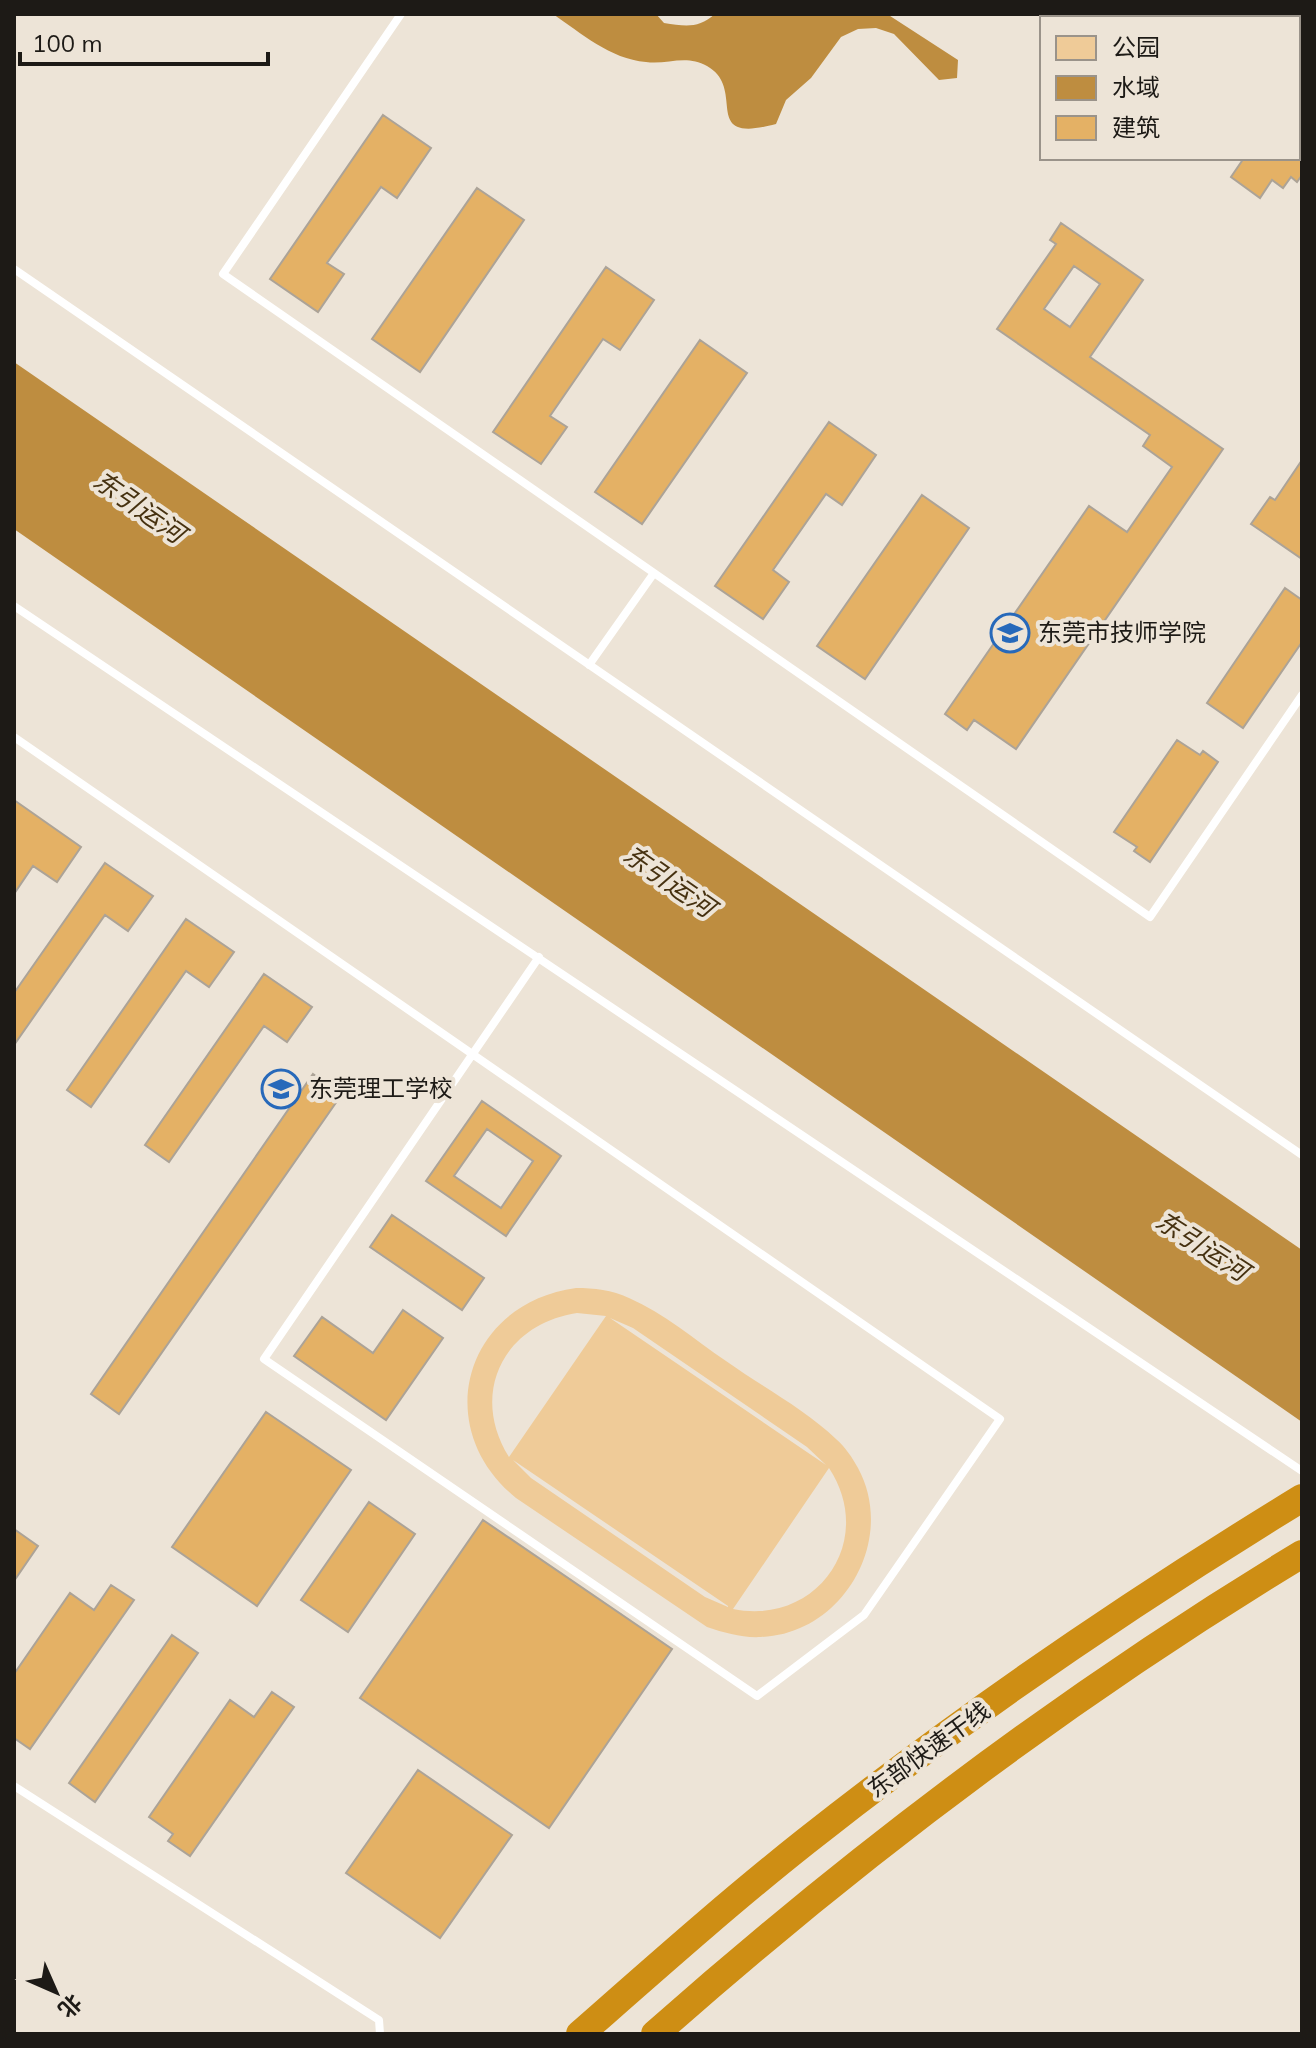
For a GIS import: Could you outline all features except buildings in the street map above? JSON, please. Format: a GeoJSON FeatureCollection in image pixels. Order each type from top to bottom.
{"type":"FeatureCollection","features":[{"type":"Feature","properties":{"kind":"highway","name":"东部快速干线"},"geometry":{"type":"LineString","coordinates":[[580,2034],[669,1955],[805,1843],[943,1737],[1215,1551],[1302,1498]]}},
{"type":"Feature","properties":{"kind":"highway","name":"东部快速干线"},"geometry":{"type":"LineString","coordinates":[[655,2034],[850,1867],[1103,1682],[1302,1554]]}},
{"type":"Feature","properties":{"kind":"lane"},"geometry":{"type":"LineString","coordinates":[[401,14],[223,274],[1150,917],[1302,695]]}},
{"type":"Feature","properties":{"kind":"lane"},"geometry":{"type":"LineString","coordinates":[[14,269],[1302,1155]]}},
{"type":"Feature","properties":{"kind":"lane"},"geometry":{"type":"LineString","coordinates":[[589,665],[654,573]]}},
{"type":"Feature","properties":{"kind":"lane"},"geometry":{"type":"LineString","coordinates":[[14,606],[1302,1471]]}},
{"type":"Feature","properties":{"kind":"lane"},"geometry":{"type":"LineString","coordinates":[[14,737],[473,1055],[1000,1419],[864,1615],[757,1696],[264,1359],[473,1055],[539,957]]}},
{"type":"Feature","properties":{"kind":"lane"},"geometry":{"type":"LineString","coordinates":[[14,1786],[379,2020],[380,2034]]}},
{"type":"Feature","properties":{"kind":"green space"},"geometry":{"type":"Polygon","coordinates":[[[576,1288],[589,1288],[616,1293],[642,1304],[797,1408],[839,1442],[858,1468],[868,1496],[871,1524],[866,1552],[855,1578],[838,1601],[816,1619],[790,1632],[754,1637],[707,1627],[516,1498],[489,1469],[473,1437],[467,1404],[472,1372],[485,1342],[508,1317],[538,1298],[576,1288]],[[577,1313],[551,1320],[530,1331],[513,1347],[501,1365],[494,1386],[492,1409],[497,1433],[509,1457],[606,1316],[577,1313]],[[610,1318],[826,1465],[807,1447],[633,1328],[610,1318]],[[513,1460],[531,1478],[705,1597],[728,1607],[513,1460]],[[829,1468],[733,1609],[763,1611],[790,1604],[813,1591],[830,1572],[842,1549],[846,1523],[842,1496],[829,1468]]]}},
{"type":"Feature","properties":{"kind":"water"},"geometry":{"type":"Polygon","coordinates":[[[553,14],[656,14],[664,23],[685,25],[703,22],[715,14],[887,14],[958,60],[957,78],[939,80],[894,34],[876,28],[858,29],[841,37],[811,78],[786,100],[776,124],[738,127],[731,121],[719,76],[707,66],[684,60],[654,63],[620,56],[596,44],[553,14]]]}},
{"type":"Feature","properties":{"kind":"water","name":"东引运河"},"geometry":{"type":"Polygon","coordinates":[[[14,362],[1302,1250],[1302,1422],[14,529],[14,362]]]}},
{"type":"Feature","properties":{"kind":"place","name":"东莞市技师学院"},"geometry":{"type":"Point","coordinates":[1010,633]}},
{"type":"Feature","properties":{"kind":"place","name":"东莞理工学校"},"geometry":{"type":"Point","coordinates":[281,1089]}}]}
